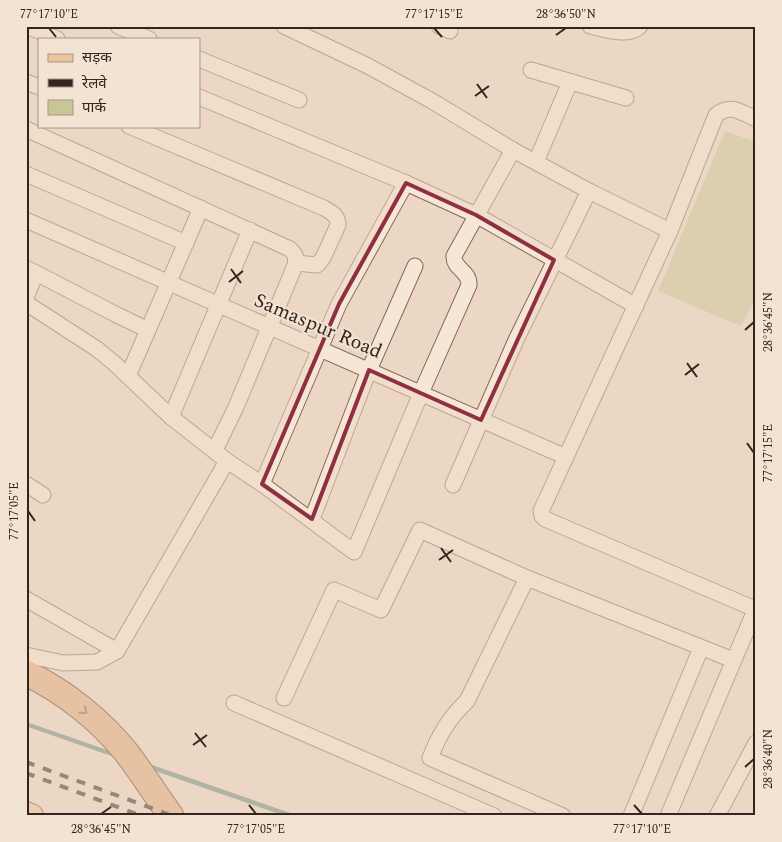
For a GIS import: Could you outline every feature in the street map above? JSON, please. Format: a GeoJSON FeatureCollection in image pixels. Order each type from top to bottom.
{"type":"FeatureCollection","features":[{"type":"Feature","properties":{"kind":"highway"},"geometry":{"type":"LineString","coordinates":[[35,678],[71,700],[100,724],[125,752],[171,816]]}},
{"type":"Feature","properties":{"kind":"main road"},"geometry":{"type":"LineString","coordinates":[[26,814],[31,816]]}},
{"type":"Feature","properties":{"kind":"street"},"geometry":{"type":"LineString","coordinates":[[27,26],[55,38]]}},
{"type":"Feature","properties":{"kind":"street"},"geometry":{"type":"LineString","coordinates":[[118,26],[147,38]]}},
{"type":"Feature","properties":{"kind":"street"},"geometry":{"type":"LineString","coordinates":[[284,26],[368,66],[432,101],[513,150],[670,231]]}},
{"type":"Feature","properties":{"kind":"street"},"geometry":{"type":"LineString","coordinates":[[590,26],[626,32],[637,30],[640,26]]}},
{"type":"Feature","properties":{"kind":"street"},"geometry":{"type":"LineString","coordinates":[[200,59],[300,100]]}},
{"type":"Feature","properties":{"kind":"street"},"geometry":{"type":"LineString","coordinates":[[531,70],[626,98]]}},
{"type":"Feature","properties":{"kind":"street"},"geometry":{"type":"LineString","coordinates":[[26,82],[38,87]]}},
{"type":"Feature","properties":{"kind":"street"},"geometry":{"type":"LineString","coordinates":[[536,162],[570,82]]}},
{"type":"Feature","properties":{"kind":"street"},"geometry":{"type":"LineString","coordinates":[[200,97],[406,183],[476,215],[636,306]]}},
{"type":"Feature","properties":{"kind":"street"},"geometry":{"type":"LineString","coordinates":[[668,816],[755,608],[545,519],[542,516],[542,511],[670,231],[716,115],[724,109],[733,108],[756,119]]}},
{"type":"Feature","properties":{"kind":"street"},"geometry":{"type":"LineString","coordinates":[[134,128],[335,214],[338,226],[323,258],[317,265],[296,263]]}},
{"type":"Feature","properties":{"kind":"street"},"geometry":{"type":"LineString","coordinates":[[26,129],[250,230],[290,249],[295,255],[296,263],[236,407],[215,450]]}},
{"type":"Feature","properties":{"kind":"street"},"geometry":{"type":"LineString","coordinates":[[26,303],[96,349],[171,417],[285,502],[312,519],[354,552],[421,392],[469,285],[470,280],[456,266],[454,256],[513,150]]}},
{"type":"Feature","properties":{"kind":"street"},"geometry":{"type":"LineString","coordinates":[[26,174],[186,243]]}},
{"type":"Feature","properties":{"kind":"street"},"geometry":{"type":"LineString","coordinates":[[262,484],[348,287],[406,183]]}},
{"type":"Feature","properties":{"kind":"street"},"geometry":{"type":"LineString","coordinates":[[454,485],[516,340],[589,190]]}},
{"type":"Feature","properties":{"kind":"street"},"geometry":{"type":"LineString","coordinates":[[128,376],[201,208]]}},
{"type":"Feature","properties":{"kind":"street","name":"Samaspur Road"},"geometry":{"type":"LineString","coordinates":[[26,220],[566,457]]}},
{"type":"Feature","properties":{"kind":"street"},"geometry":{"type":"LineString","coordinates":[[171,417],[250,230]]}},
{"type":"Feature","properties":{"kind":"street"},"geometry":{"type":"LineString","coordinates":[[312,519],[369,370],[415,266]]}},
{"type":"Feature","properties":{"kind":"street"},"geometry":{"type":"LineString","coordinates":[[26,297],[31,271],[148,330]]}},
{"type":"Feature","properties":{"kind":"street"},"geometry":{"type":"LineString","coordinates":[[26,655],[63,663],[97,662],[117,651],[227,460]]}},
{"type":"Feature","properties":{"kind":"street"},"geometry":{"type":"LineString","coordinates":[[26,484],[43,495]]}},
{"type":"Feature","properties":{"kind":"street"},"geometry":{"type":"LineString","coordinates":[[284,698],[334,590],[382,610],[420,530],[527,578],[733,660]]}},
{"type":"Feature","properties":{"kind":"street"},"geometry":{"type":"LineString","coordinates":[[527,578],[467,701],[446,723],[437,739],[430,758],[563,816]]}},
{"type":"Feature","properties":{"kind":"street"},"geometry":{"type":"LineString","coordinates":[[26,599],[117,651]]}},
{"type":"Feature","properties":{"kind":"street"},"geometry":{"type":"LineString","coordinates":[[631,816],[701,648]]}},
{"type":"Feature","properties":{"kind":"street"},"geometry":{"type":"LineString","coordinates":[[234,703],[494,816]]}},
{"type":"Feature","properties":{"kind":"street"},"geometry":{"type":"LineString","coordinates":[[717,816],[756,743]]}},
{"type":"Feature","properties":{"kind":"highlighted area"},"geometry":{"type":"Polygon","coordinates":[[[406,183],[476,215],[554,260],[481,420],[369,370],[312,519],[262,484],[339,304],[406,183]]]}},
{"type":"Feature","properties":{"kind":"green space"},"geometry":{"type":"Polygon","coordinates":[[[725,131],[756,142],[756,297],[741,326],[658,291],[725,131]]]}},
{"type":"Feature","properties":{"kind":"waterway"},"geometry":{"type":"LineString","coordinates":[[26,724],[115,755]]}},
{"type":"Feature","properties":{"kind":"waterway"},"geometry":{"type":"LineString","coordinates":[[148,766],[292,816]]}},
{"type":"Feature","properties":{"kind":"railway"},"geometry":{"type":"LineString","coordinates":[[26,762],[173,816]]}},
{"type":"Feature","properties":{"kind":"railway"},"geometry":{"type":"LineString","coordinates":[[26,773],[142,816]]}}]}
